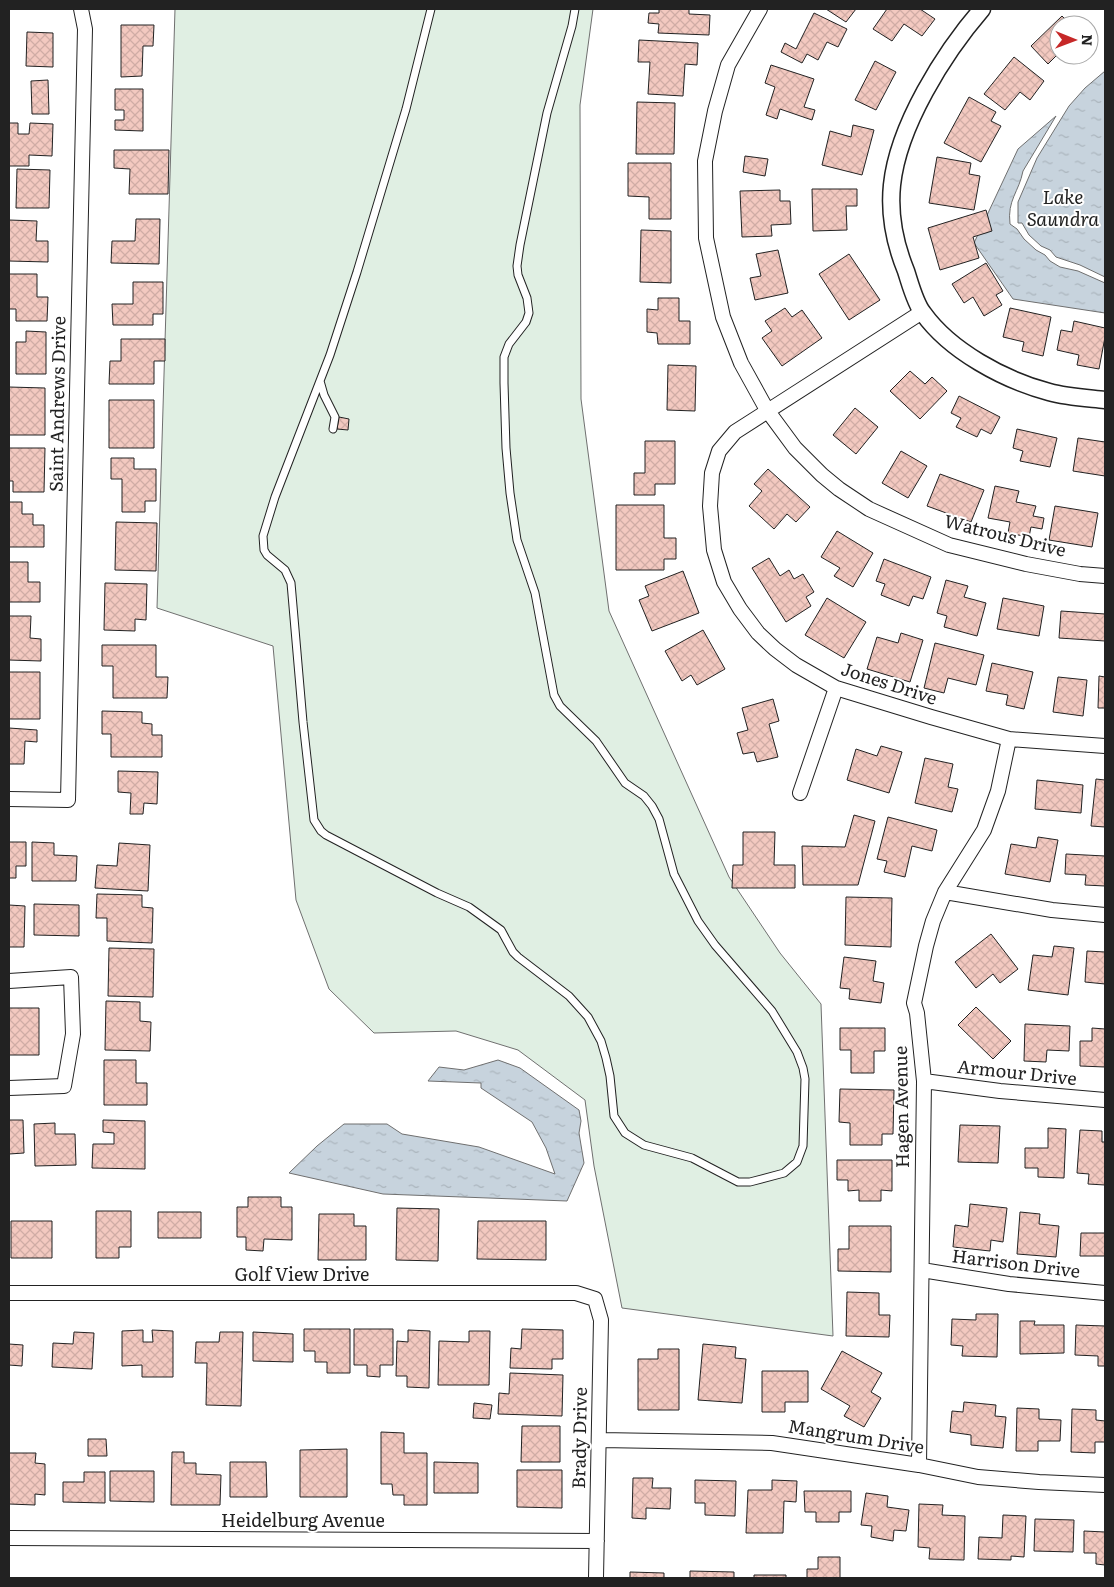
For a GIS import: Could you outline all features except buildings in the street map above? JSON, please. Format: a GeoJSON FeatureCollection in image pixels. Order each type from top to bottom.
{"type":"FeatureCollection","features":[{"type":"Feature","properties":{"kind":"street","name":"Saint Andrews Drive"},"geometry":{"type":"LineString","coordinates":[[9,799],[68,800],[85,29],[81,9]]}},
{"type":"Feature","properties":{"kind":"street","name":"Watrous Drive"},"geometry":{"type":"LineString","coordinates":[[760,9],[728,65],[715,111],[705,161],[706,238],[723,317],[741,363],[767,410],[795,448],[839,489],[869,509],[958,547],[1026,564],[1080,574],[1105,576]]}},
{"type":"Feature","properties":{"kind":"street"},"geometry":{"type":"LineString","coordinates":[[982,9],[949,52],[927,87],[902,140],[892,185],[892,220],[900,257],[922,312],[948,340],[973,358],[1000,373],[1050,392],[1105,400]]}},
{"type":"Feature","properties":{"kind":"street","name":"Jones Drive"},"geometry":{"type":"LineString","coordinates":[[922,312],[767,410],[735,432],[719,451],[712,473],[710,506],[714,550],[724,582],[740,609],[758,633],[796,665],[836,688],[1009,739],[1105,746]]}},
{"type":"Feature","properties":{"kind":"street"},"geometry":{"type":"LineString","coordinates":[[800,793],[836,688]]}},
{"type":"Feature","properties":{"kind":"street","name":"Hagen Avenue"},"geometry":{"type":"LineString","coordinates":[[919,1465],[924,1081],[918,1013],[914,1003],[933,921],[945,892],[984,830],[998,790],[1009,739]]}},
{"type":"Feature","properties":{"kind":"street"},"geometry":{"type":"LineString","coordinates":[[945,892],[1052,910],[1105,915]]}},
{"type":"Feature","properties":{"kind":"street"},"geometry":{"type":"LineString","coordinates":[[9,981],[70,976],[73,1034],[64,1086],[9,1088]]}},
{"type":"Feature","properties":{"kind":"street","name":"Armour Drive"},"geometry":{"type":"LineString","coordinates":[[924,1081],[1000,1092],[1105,1100]]}},
{"type":"Feature","properties":{"kind":"street","name":"Harrison Drive"},"geometry":{"type":"LineString","coordinates":[[922,1270],[1009,1284],[1105,1293]]}},
{"type":"Feature","properties":{"kind":"street","name":"Golf View Drive"},"geometry":{"type":"LineString","coordinates":[[9,1293],[576,1293],[595,1300]]}},
{"type":"Feature","properties":{"kind":"street","name":"Brady Drive"},"geometry":{"type":"LineString","coordinates":[[595,1300],[601,1320],[596,1578]]}},
{"type":"Feature","properties":{"kind":"street","name":"Mangrum Drive"},"geometry":{"type":"LineString","coordinates":[[600,1440],[772,1443],[919,1465],[978,1477],[1105,1485]]}},
{"type":"Feature","properties":{"kind":"street","name":"Heidelburg Avenue"},"geometry":{"type":"LineString","coordinates":[[9,1538],[597,1540]]}},
{"type":"Feature","properties":{"kind":"lane"},"geometry":{"type":"LineString","coordinates":[[431,9],[408,102],[338,331],[275,497],[263,536],[263,544],[267,555],[285,570],[291,583],[312,811],[317,826],[333,839],[475,911],[501,930],[513,952],[518,957],[580,1007],[592,1023],[603,1048],[610,1076],[614,1116],[625,1134],[644,1145],[692,1158],[738,1182],[750,1182],[777,1176],[790,1170],[797,1162],[803,1146],[805,1079],[800,1060],[783,1026],[772,1011],[715,945],[698,921],[674,874],[659,819],[652,806],[644,796],[625,783],[596,741],[560,706],[550,680],[535,593],[517,540],[506,448],[504,357],[510,344],[523,328],[528,318],[528,305],[518,275],[520,245],[547,113],[572,26],[575,9]]}},
{"type":"Feature","properties":{"kind":"lane"},"geometry":{"type":"LineString","coordinates":[[320,381],[324,395],[335,417],[333,429]]}},
{"type":"Feature","properties":{"kind":"green space"},"geometry":{"type":"Polygon","coordinates":[[[175,9],[593,9],[580,105],[581,399],[609,611],[729,877],[780,953],[821,1004],[833,1336],[622,1308],[594,1166],[585,1100],[518,1050],[456,1031],[374,1033],[329,989],[296,900],[273,646],[157,608],[175,9]]]}},
{"type":"Feature","properties":{"kind":"water","name":"Lake Saundra"},"geometry":{"type":"Polygon","coordinates":[[[1105,71],[1105,277],[1080,265],[1056,257],[1050,250],[1041,246],[1029,235],[1022,223],[1018,223],[1018,202],[1037,158],[1069,106],[1085,88],[1105,71]]]}},
{"type":"Feature","properties":{"kind":"water"},"geometry":{"type":"Polygon","coordinates":[[[1056,116],[1023,171],[1010,209],[1010,224],[1017,229],[1024,239],[1050,261],[1060,267],[1078,271],[1105,283],[1105,313],[1013,299],[974,243],[1018,149],[1056,116]]]}},
{"type":"Feature","properties":{"kind":"water"},"geometry":{"type":"Polygon","coordinates":[[[498,1060],[520,1068],[579,1110],[581,1121],[579,1133],[584,1163],[567,1201],[383,1194],[289,1173],[317,1146],[344,1124],[387,1124],[402,1134],[479,1147],[555,1174],[546,1148],[532,1122],[481,1088],[481,1083],[428,1081],[439,1067],[464,1070],[498,1060]]]}}]}
